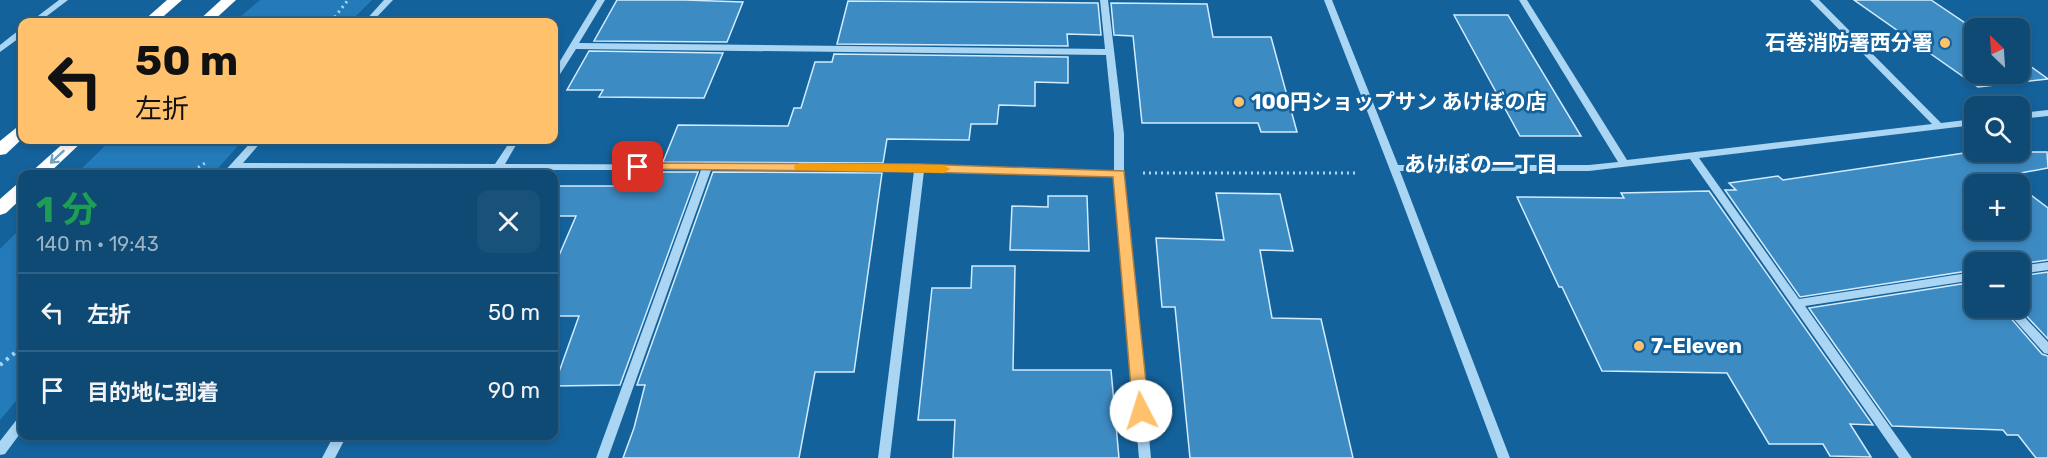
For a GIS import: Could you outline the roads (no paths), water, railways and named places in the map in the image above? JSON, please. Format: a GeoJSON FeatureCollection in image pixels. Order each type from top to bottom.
{"type":"FeatureCollection","features":[{"type":"Feature","properties":{"kind":"highway"},"geometry":{"type":"LineString","coordinates":[[153,18],[175,0]]}},
{"type":"Feature","properties":{"kind":"highway"},"geometry":{"type":"LineString","coordinates":[[209,18],[229,0]]}},
{"type":"Feature","properties":{"kind":"highway"},"geometry":{"type":"LineString","coordinates":[[0,150],[18,134]]}},
{"type":"Feature","properties":{"kind":"highway"},"geometry":{"type":"LineString","coordinates":[[42,170],[72,144]]}},
{"type":"Feature","properties":{"kind":"highway"},"geometry":{"type":"LineString","coordinates":[[0,209],[18,193]]}},
{"type":"Feature","properties":{"kind":"street"},"geometry":{"type":"LineString","coordinates":[[39,18],[64,0]]}},
{"type":"Feature","properties":{"kind":"street"},"geometry":{"type":"LineString","coordinates":[[372,18],[389,0]]}},
{"type":"Feature","properties":{"kind":"street"},"geometry":{"type":"LineString","coordinates":[[558,70],[601,0]]}},
{"type":"Feature","properties":{"kind":"street"},"geometry":{"type":"LineString","coordinates":[[1104,0],[1119,135],[1119,174],[1145,458]]}},
{"type":"Feature","properties":{"kind":"street"},"geometry":{"type":"LineString","coordinates":[[1328,0],[1504,458]]}},
{"type":"Feature","properties":{"kind":"street"},"geometry":{"type":"LineString","coordinates":[[1523,0],[1624,164]]}},
{"type":"Feature","properties":{"kind":"street"},"geometry":{"type":"LineString","coordinates":[[1814,0],[1939,126]]}},
{"type":"Feature","properties":{"kind":"street"},"geometry":{"type":"LineString","coordinates":[[0,49],[18,35]]}},
{"type":"Feature","properties":{"kind":"street"},"geometry":{"type":"LineString","coordinates":[[573,46],[1110,52]]}},
{"type":"Feature","properties":{"kind":"street"},"geometry":{"type":"LineString","coordinates":[[2030,115],[2048,113]]}},
{"type":"Feature","properties":{"kind":"street"},"geometry":{"type":"LineString","coordinates":[[1394,168],[1590,168],[1964,123]]}},
{"type":"Feature","properties":{"kind":"street"},"geometry":{"type":"LineString","coordinates":[[231,170],[254,144]]}},
{"type":"Feature","properties":{"kind":"street"},"geometry":{"type":"LineString","coordinates":[[497,170],[513,144]]}},
{"type":"Feature","properties":{"kind":"street"},"geometry":{"type":"LineString","coordinates":[[1692,155],[1906,458]]}},
{"type":"Feature","properties":{"kind":"street"},"geometry":{"type":"LineString","coordinates":[[231,170],[707,167],[919,168],[1119,174]]}},
{"type":"Feature","properties":{"kind":"street"},"geometry":{"type":"LineString","coordinates":[[602,458],[707,167]]}},
{"type":"Feature","properties":{"kind":"street"},"geometry":{"type":"LineString","coordinates":[[884,458],[919,168]]}},
{"type":"Feature","properties":{"kind":"street"},"geometry":{"type":"LineString","coordinates":[[2030,268],[2048,266]]}},
{"type":"Feature","properties":{"kind":"street"},"geometry":{"type":"LineString","coordinates":[[1797,303],[1964,278]]}},
{"type":"Feature","properties":{"kind":"street"},"geometry":{"type":"LineString","coordinates":[[2019,318],[2048,350]]}},
{"type":"Feature","properties":{"kind":"street"},"geometry":{"type":"LineString","coordinates":[[0,450],[18,427]]}},
{"type":"Feature","properties":{"kind":"street"},"geometry":{"type":"LineString","coordinates":[[328,458],[338,440]]}},
{"type":"Feature","properties":{"kind":"place","name":"石巻消防署西分署"},"geometry":{"type":"Point","coordinates":[1945,43]}},
{"type":"Feature","properties":{"kind":"place","name":"100円ショップサン あけぼの店"},"geometry":{"type":"Point","coordinates":[1239,102]}},
{"type":"Feature","properties":{"kind":"place","name":"7-Eleven"},"geometry":{"type":"Point","coordinates":[1639,346]}},
{"type":"Feature","properties":{"kind":"district","name":"あけぼの一丁目"},"geometry":{"type":"Point","coordinates":[1481,164]}}]}
